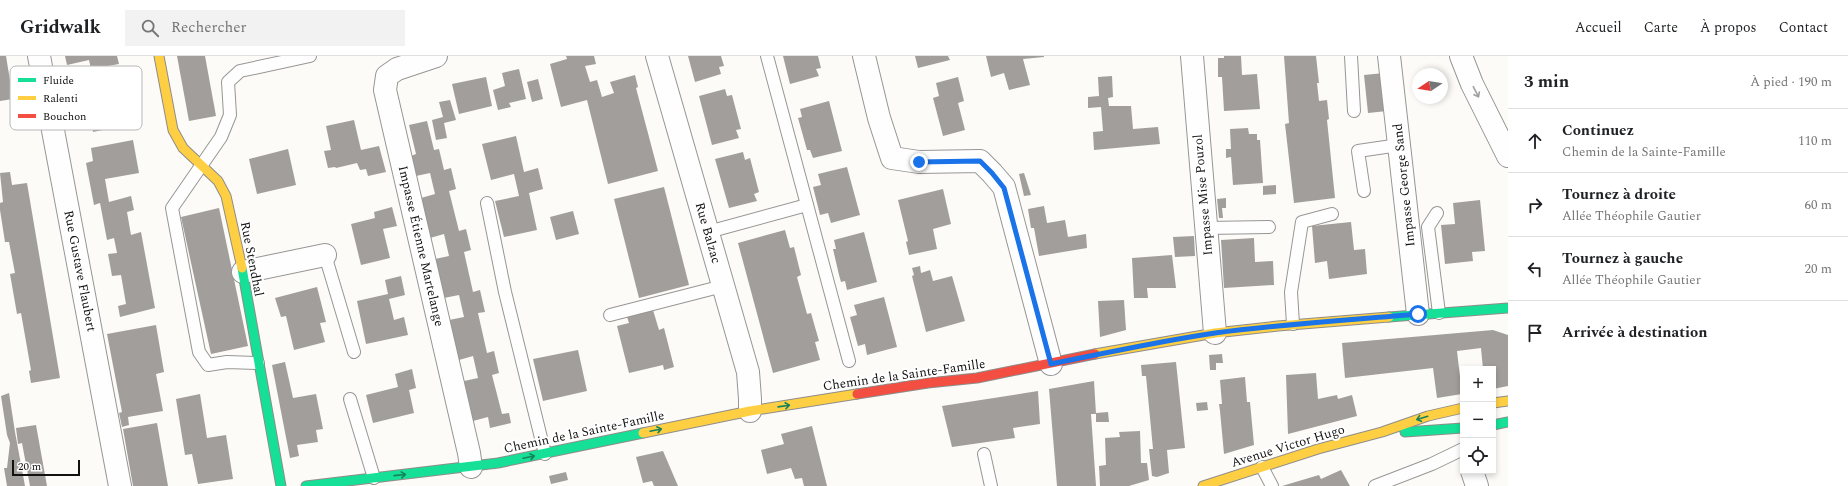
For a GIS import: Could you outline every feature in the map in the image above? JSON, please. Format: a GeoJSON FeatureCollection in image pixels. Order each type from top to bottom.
{"type":"FeatureCollection","features":[{"type":"Feature","properties":{"kind":"street","name":"Rue Gustave Flaubert"},"geometry":{"type":"LineString","coordinates":[[39,56],[41,66]]}},
{"type":"Feature","properties":{"kind":"street","name":"Rue Stendhal"},"geometry":{"type":"LineString","coordinates":[[159,56],[173,130],[183,148],[218,181],[226,196],[243,272],[281,486]]}},
{"type":"Feature","properties":{"kind":"street","name":"Impasse Étienne Martelange"},"geometry":{"type":"LineString","coordinates":[[436,56],[397,69],[387,76],[385,90],[469,453],[470,467]]}},
{"type":"Feature","properties":{"kind":"street","name":"Rue Balzac"},"geometry":{"type":"LineString","coordinates":[[657,56],[748,372],[750,411]]}},
{"type":"Feature","properties":{"kind":"street"},"geometry":{"type":"LineString","coordinates":[[864,56],[879,118],[892,158],[919,162],[980,161],[1004,188],[1051,364]]}},
{"type":"Feature","properties":{"kind":"street","name":"Impasse Mise Pouzol"},"geometry":{"type":"LineString","coordinates":[[1192,56],[1215,333]]}},
{"type":"Feature","properties":{"kind":"street","name":"Impasse George Sand"},"geometry":{"type":"LineString","coordinates":[[1389,56],[1418,314]]}},
{"type":"Feature","properties":{"kind":"street"},"geometry":{"type":"LineString","coordinates":[[1460,56],[1472,84],[1508,156]]}},
{"type":"Feature","properties":{"kind":"street","name":"Rue Gustave Flaubert"},"geometry":{"type":"LineString","coordinates":[[53,130],[120,486]]}},
{"type":"Feature","properties":{"kind":"street"},"geometry":{"type":"LineString","coordinates":[[243,272],[325,255]]}},
{"type":"Feature","properties":{"kind":"street","name":"Chemin de la Sainte-Famille"},"geometry":{"type":"LineString","coordinates":[[306,486],[470,467],[545,454],[750,411],[928,383],[978,378],[1152,343],[1215,333],[1293,324],[1508,308]]}},
{"type":"Feature","properties":{"kind":"street"},"geometry":{"type":"LineString","coordinates":[[1496,403],[1508,401]]}},
{"type":"Feature","properties":{"kind":"street","name":"Avenue Victor Hugo"},"geometry":{"type":"LineString","coordinates":[[1203,486],[1382,432],[1428,416],[1460,421]]}},
{"type":"Feature","properties":{"kind":"street","name":"Avenue Victor Hugo"},"geometry":{"type":"LineString","coordinates":[[1382,432],[1460,421]]}},
{"type":"Feature","properties":{"kind":"street"},"geometry":{"type":"LineString","coordinates":[[1496,424],[1508,422]]}},
{"type":"Feature","properties":{"kind":"street"},"geometry":{"type":"LineString","coordinates":[[1473,474],[1477,486]]}},
{"type":"Feature","properties":{"kind":"lane"},"geometry":{"type":"LineString","coordinates":[[258,363],[227,362],[208,364],[199,352],[172,208],[221,137],[230,115],[228,82],[240,72],[310,56]]}},
{"type":"Feature","properties":{"kind":"lane"},"geometry":{"type":"LineString","coordinates":[[767,56],[849,361]]}},
{"type":"Feature","properties":{"kind":"lane"},"geometry":{"type":"LineString","coordinates":[[1351,56],[1354,111]]}},
{"type":"Feature","properties":{"kind":"lane"},"geometry":{"type":"LineString","coordinates":[[1364,191],[1358,151],[1399,145]]}},
{"type":"Feature","properties":{"kind":"lane"},"geometry":{"type":"LineString","coordinates":[[487,203],[505,292],[545,454]]}},
{"type":"Feature","properties":{"kind":"lane"},"geometry":{"type":"LineString","coordinates":[[708,232],[807,205]]}},
{"type":"Feature","properties":{"kind":"lane"},"geometry":{"type":"LineString","coordinates":[[1437,212],[1428,227],[1440,312]]}},
{"type":"Feature","properties":{"kind":"lane"},"geometry":{"type":"LineString","coordinates":[[1293,324],[1291,292],[1302,222],[1332,214]]}},
{"type":"Feature","properties":{"kind":"lane"},"geometry":{"type":"LineString","coordinates":[[1206,228],[1269,227]]}},
{"type":"Feature","properties":{"kind":"lane"},"geometry":{"type":"LineString","coordinates":[[325,255],[354,352]]}},
{"type":"Feature","properties":{"kind":"lane"},"geometry":{"type":"LineString","coordinates":[[610,315],[723,286]]}},
{"type":"Feature","properties":{"kind":"lane"},"geometry":{"type":"LineString","coordinates":[[350,399],[374,478]]}},
{"type":"Feature","properties":{"kind":"lane"},"geometry":{"type":"LineString","coordinates":[[1376,486],[1432,464],[1460,450]]}},
{"type":"Feature","properties":{"kind":"lane"},"geometry":{"type":"LineString","coordinates":[[984,454],[991,486]]}},
{"type":"Feature","properties":{"kind":"lane"},"geometry":{"type":"LineString","coordinates":[[1262,467],[1272,486]]}},
{"type":"Feature","properties":{"kind":"building"},"geometry":{"type":"Polygon","coordinates":[[[0,56],[6,56],[10,81],[10,99],[0,101],[0,56]]]}},
{"type":"Feature","properties":{"kind":"building"},"geometry":{"type":"Polygon","coordinates":[[[65,56],[117,56],[119,64],[108,66],[90,66],[89,60],[67,65],[65,56]]]}},
{"type":"Feature","properties":{"kind":"building"},"geometry":{"type":"Polygon","coordinates":[[[177,56],[205,56],[216,116],[189,121],[177,56]]]}},
{"type":"Feature","properties":{"kind":"building"},"geometry":{"type":"Polygon","coordinates":[[[566,56],[594,56],[596,64],[585,66],[590,82],[597,80],[602,97],[614,93],[610,82],[635,75],[638,87],[636,88],[658,171],[608,184],[587,100],[561,107],[550,64],[567,59],[566,56]]]}},
{"type":"Feature","properties":{"kind":"building"},"geometry":{"type":"Polygon","coordinates":[[[688,56],[721,56],[724,66],[719,67],[721,74],[695,82],[688,56]]]}},
{"type":"Feature","properties":{"kind":"building"},"geometry":{"type":"Polygon","coordinates":[[[783,56],[818,56],[821,68],[816,69],[819,76],[790,84],[783,56]]]}},
{"type":"Feature","properties":{"kind":"building"},"geometry":{"type":"Polygon","coordinates":[[[915,56],[948,56],[950,60],[918,68],[915,56]]]}},
{"type":"Feature","properties":{"kind":"building"},"geometry":{"type":"Polygon","coordinates":[[[986,56],[1044,57],[1023,59],[1030,85],[1009,90],[1004,73],[991,77],[986,56]]]}},
{"type":"Feature","properties":{"kind":"building"},"geometry":{"type":"Polygon","coordinates":[[[1224,56],[1241,56],[1242,75],[1257,74],[1260,109],[1224,111],[1222,77],[1218,77],[1218,58],[1224,58],[1224,56]]]}},
{"type":"Feature","properties":{"kind":"building"},"geometry":{"type":"Polygon","coordinates":[[[1284,56],[1316,56],[1319,101],[1327,100],[1329,119],[1327,120],[1335,198],[1294,203],[1285,124],[1289,123],[1284,56]]]}},
{"type":"Feature","properties":{"kind":"building"},"geometry":{"type":"Polygon","coordinates":[[[519,69],[526,99],[509,103],[511,107],[498,110],[493,90],[505,86],[502,73],[519,69]]]}},
{"type":"Feature","properties":{"kind":"building"},"geometry":{"type":"Polygon","coordinates":[[[1384,73],[1387,111],[1368,113],[1364,75],[1384,73]]]}},
{"type":"Feature","properties":{"kind":"building"},"geometry":{"type":"Polygon","coordinates":[[[1112,76],[1113,97],[1108,98],[1109,106],[1131,106],[1133,129],[1158,127],[1160,144],[1094,150],[1093,132],[1103,131],[1101,107],[1088,108],[1088,97],[1099,96],[1098,77],[1112,76]]]}},
{"type":"Feature","properties":{"kind":"building"},"geometry":{"type":"Polygon","coordinates":[[[486,77],[492,106],[459,114],[452,84],[486,77]]]}},
{"type":"Feature","properties":{"kind":"building"},"geometry":{"type":"Polygon","coordinates":[[[958,77],[964,101],[958,103],[965,130],[943,136],[933,98],[939,96],[936,83],[958,77]]]}},
{"type":"Feature","properties":{"kind":"building"},"geometry":{"type":"Polygon","coordinates":[[[538,79],[543,99],[532,102],[527,82],[538,79]]]}},
{"type":"Feature","properties":{"kind":"building"},"geometry":{"type":"Polygon","coordinates":[[[725,89],[727,96],[732,95],[741,129],[736,130],[739,138],[712,145],[699,96],[725,89]]]}},
{"type":"Feature","properties":{"kind":"building"},"geometry":{"type":"Polygon","coordinates":[[[450,100],[456,120],[444,123],[447,138],[436,140],[432,120],[443,117],[439,102],[450,100]]]}},
{"type":"Feature","properties":{"kind":"building"},"geometry":{"type":"Polygon","coordinates":[[[829,101],[842,151],[813,158],[810,150],[807,150],[798,118],[802,117],[800,109],[829,101]]]}},
{"type":"Feature","properties":{"kind":"building"},"geometry":{"type":"Polygon","coordinates":[[[354,120],[361,150],[379,146],[386,172],[368,176],[366,169],[360,170],[357,163],[336,168],[328,168],[324,151],[331,150],[326,126],[354,120]]]}},
{"type":"Feature","properties":{"kind":"building"},"geometry":{"type":"Polygon","coordinates":[[[427,121],[434,150],[439,149],[444,170],[451,168],[456,189],[449,191],[459,231],[466,229],[471,250],[464,252],[473,292],[480,290],[485,312],[478,313],[487,353],[494,351],[499,373],[492,375],[502,414],[509,413],[511,423],[490,428],[488,417],[473,421],[464,381],[478,378],[473,356],[459,360],[449,320],[464,317],[459,295],[444,298],[435,259],[449,256],[444,234],[430,238],[421,198],[435,194],[430,173],[416,176],[411,156],[416,154],[409,125],[427,121]]]}},
{"type":"Feature","properties":{"kind":"building"},"geometry":{"type":"Polygon","coordinates":[[[1248,128],[1249,134],[1257,134],[1257,140],[1260,140],[1263,183],[1233,185],[1231,157],[1226,158],[1226,149],[1231,149],[1230,129],[1248,128]]]}},
{"type":"Feature","properties":{"kind":"building"},"geometry":{"type":"Polygon","coordinates":[[[516,136],[524,172],[538,168],[543,189],[529,193],[537,230],[504,237],[495,201],[519,196],[514,174],[491,180],[482,144],[516,136]]]}},
{"type":"Feature","properties":{"kind":"building"},"geometry":{"type":"Polygon","coordinates":[[[133,140],[139,173],[105,179],[109,202],[131,196],[134,210],[127,212],[131,235],[141,232],[155,308],[120,317],[118,306],[126,304],[121,275],[112,276],[108,254],[117,253],[114,238],[107,240],[100,203],[94,205],[86,163],[93,161],[91,148],[133,140]]]}},
{"type":"Feature","properties":{"kind":"building"},"geometry":{"type":"Polygon","coordinates":[[[288,149],[296,185],[257,194],[249,159],[288,149]]]}},
{"type":"Feature","properties":{"kind":"building"},"geometry":{"type":"Polygon","coordinates":[[[743,152],[745,160],[750,158],[759,192],[754,194],[757,201],[729,208],[715,159],[743,152]]]}},
{"type":"Feature","properties":{"kind":"building"},"geometry":{"type":"Polygon","coordinates":[[[847,167],[860,215],[831,223],[828,213],[820,215],[813,187],[821,185],[818,174],[847,167]]]}},
{"type":"Feature","properties":{"kind":"building"},"geometry":{"type":"Polygon","coordinates":[[[10,172],[12,185],[27,183],[60,378],[31,383],[29,371],[31,370],[21,313],[17,314],[10,274],[15,273],[9,242],[5,242],[0,210],[0,203],[3,202],[0,173],[10,172]]]}},
{"type":"Feature","properties":{"kind":"building"},"geometry":{"type":"Polygon","coordinates":[[[1024,173],[1031,195],[1024,196],[1019,174],[1024,173]]]}},
{"type":"Feature","properties":{"kind":"building"},"geometry":{"type":"Polygon","coordinates":[[[1276,185],[1276,194],[1263,195],[1263,186],[1276,185]]]}},
{"type":"Feature","properties":{"kind":"building"},"geometry":{"type":"Polygon","coordinates":[[[664,187],[689,285],[639,298],[614,199],[664,187]]]}},
{"type":"Feature","properties":{"kind":"building"},"geometry":{"type":"Polygon","coordinates":[[[943,189],[951,224],[933,229],[937,249],[909,255],[906,242],[908,241],[898,200],[943,189]]]}},
{"type":"Feature","properties":{"kind":"building"},"geometry":{"type":"Polygon","coordinates":[[[1226,198],[1226,208],[1222,208],[1223,218],[1219,218],[1217,199],[1226,198]]]}},
{"type":"Feature","properties":{"kind":"building"},"geometry":{"type":"Polygon","coordinates":[[[1480,200],[1485,251],[1472,252],[1473,261],[1445,264],[1441,225],[1455,224],[1453,203],[1480,200]]]}},
{"type":"Feature","properties":{"kind":"building"},"geometry":{"type":"Polygon","coordinates":[[[1044,206],[1047,223],[1065,220],[1068,237],[1086,234],[1087,248],[1039,256],[1034,228],[1031,228],[1028,209],[1044,206]]]}},
{"type":"Feature","properties":{"kind":"building"},"geometry":{"type":"Polygon","coordinates":[[[392,207],[397,226],[383,229],[390,258],[361,265],[351,224],[375,218],[374,212],[392,207]]]}},
{"type":"Feature","properties":{"kind":"building"},"geometry":{"type":"Polygon","coordinates":[[[219,208],[248,346],[211,354],[181,217],[219,208]]]}},
{"type":"Feature","properties":{"kind":"building"},"geometry":{"type":"Polygon","coordinates":[[[573,211],[579,234],[556,240],[550,217],[573,211]]]}},
{"type":"Feature","properties":{"kind":"building"},"geometry":{"type":"Polygon","coordinates":[[[1351,222],[1354,250],[1365,249],[1367,274],[1329,279],[1327,261],[1315,263],[1312,226],[1351,222]]]}},
{"type":"Feature","properties":{"kind":"building"},"geometry":{"type":"Polygon","coordinates":[[[785,230],[790,248],[794,247],[801,275],[797,277],[807,314],[811,313],[819,341],[815,342],[820,360],[773,373],[738,243],[785,230]]]}},
{"type":"Feature","properties":{"kind":"building"},"geometry":{"type":"Polygon","coordinates":[[[864,232],[877,282],[847,290],[845,281],[841,282],[839,275],[833,249],[836,249],[834,240],[864,232]]]}},
{"type":"Feature","properties":{"kind":"building"},"geometry":{"type":"Polygon","coordinates":[[[1194,236],[1195,256],[1175,257],[1173,237],[1194,236]]]}},
{"type":"Feature","properties":{"kind":"building"},"geometry":{"type":"Polygon","coordinates":[[[1254,238],[1255,262],[1273,261],[1274,285],[1224,288],[1221,240],[1254,238]]]}},
{"type":"Feature","properties":{"kind":"building"},"geometry":{"type":"Polygon","coordinates":[[[1172,255],[1176,288],[1147,288],[1148,298],[1134,298],[1132,258],[1172,255]]]}},
{"type":"Feature","properties":{"kind":"building"},"geometry":{"type":"Polygon","coordinates":[[[920,266],[921,273],[930,270],[933,281],[952,276],[965,321],[926,332],[912,276],[914,275],[912,268],[920,266]]]}},
{"type":"Feature","properties":{"kind":"building"},"geometry":{"type":"Polygon","coordinates":[[[401,276],[405,295],[389,299],[394,320],[404,317],[408,335],[366,344],[357,301],[388,294],[385,280],[401,276]]]}},
{"type":"Feature","properties":{"kind":"building"},"geometry":{"type":"Polygon","coordinates":[[[317,287],[326,322],[320,323],[325,342],[294,350],[286,316],[281,317],[275,298],[317,287]]]}},
{"type":"Feature","properties":{"kind":"building"},"geometry":{"type":"Polygon","coordinates":[[[884,297],[897,347],[867,355],[865,344],[858,346],[850,317],[857,315],[854,305],[884,297]]]}},
{"type":"Feature","properties":{"kind":"building"},"geometry":{"type":"Polygon","coordinates":[[[1124,300],[1126,330],[1100,337],[1098,301],[1124,300]]]}},
{"type":"Feature","properties":{"kind":"building"},"geometry":{"type":"Polygon","coordinates":[[[653,310],[659,330],[664,328],[674,367],[664,370],[663,365],[629,373],[617,326],[629,323],[627,317],[653,310]]]}},
{"type":"Feature","properties":{"kind":"building"},"geometry":{"type":"Polygon","coordinates":[[[156,325],[164,372],[156,374],[163,411],[128,417],[129,425],[122,427],[119,413],[122,412],[107,334],[156,325]]]}},
{"type":"Feature","properties":{"kind":"building"},"geometry":{"type":"Polygon","coordinates":[[[1493,330],[1508,335],[1508,386],[1496,388],[1496,366],[1483,366],[1481,348],[1457,351],[1460,377],[1460,394],[1437,398],[1433,368],[1345,378],[1342,343],[1493,330]]]}},
{"type":"Feature","properties":{"kind":"building"},"geometry":{"type":"Polygon","coordinates":[[[578,350],[587,391],[543,401],[533,359],[578,350]]]}},
{"type":"Feature","properties":{"kind":"building"},"geometry":{"type":"Polygon","coordinates":[[[1222,354],[1223,363],[1216,363],[1216,370],[1210,370],[1209,355],[1222,354]]]}},
{"type":"Feature","properties":{"kind":"building"},"geometry":{"type":"Polygon","coordinates":[[[285,362],[293,398],[316,394],[323,429],[316,430],[318,442],[297,445],[299,456],[290,458],[272,365],[285,362]]]}},
{"type":"Feature","properties":{"kind":"building"},"geometry":{"type":"Polygon","coordinates":[[[1176,362],[1185,448],[1167,450],[1169,473],[1157,477],[1152,476],[1149,449],[1153,449],[1146,376],[1142,376],[1141,365],[1176,362]]]}},
{"type":"Feature","properties":{"kind":"building"},"geometry":{"type":"Polygon","coordinates":[[[412,369],[416,388],[409,390],[414,413],[373,423],[366,395],[398,387],[395,374],[412,369]]]}},
{"type":"Feature","properties":{"kind":"building"},"geometry":{"type":"Polygon","coordinates":[[[1316,373],[1318,399],[1337,395],[1338,399],[1352,395],[1357,416],[1288,434],[1286,375],[1316,373]]]}},
{"type":"Feature","properties":{"kind":"building"},"geometry":{"type":"Polygon","coordinates":[[[1245,377],[1247,402],[1250,402],[1254,445],[1224,454],[1219,404],[1222,404],[1220,380],[1245,377]]]}},
{"type":"Feature","properties":{"kind":"building"},"geometry":{"type":"Polygon","coordinates":[[[1094,381],[1096,414],[1091,414],[1096,486],[1057,486],[1049,389],[1094,381]]]}},
{"type":"Feature","properties":{"kind":"building"},"geometry":{"type":"Polygon","coordinates":[[[1038,391],[1040,424],[1013,428],[1015,438],[952,447],[942,406],[1038,391]]]}},
{"type":"Feature","properties":{"kind":"building"},"geometry":{"type":"Polygon","coordinates":[[[9,393],[25,486],[7,486],[4,468],[7,468],[10,443],[7,435],[1,396],[9,393]]]}},
{"type":"Feature","properties":{"kind":"building"},"geometry":{"type":"Polygon","coordinates":[[[200,394],[207,438],[226,435],[233,479],[198,484],[192,454],[185,455],[176,399],[200,394]]]}},
{"type":"Feature","properties":{"kind":"building"},"geometry":{"type":"Polygon","coordinates":[[[1207,402],[1208,410],[1197,411],[1196,403],[1207,402]]]}},
{"type":"Feature","properties":{"kind":"building"},"geometry":{"type":"Polygon","coordinates":[[[1108,412],[1109,422],[1096,422],[1096,413],[1108,412]]]}},
{"type":"Feature","properties":{"kind":"building"},"geometry":{"type":"Polygon","coordinates":[[[157,423],[168,486],[133,486],[123,429],[157,423]]]}},
{"type":"Feature","properties":{"kind":"building"},"geometry":{"type":"Polygon","coordinates":[[[36,425],[47,486],[30,486],[22,443],[18,444],[16,428],[36,425]]]}},
{"type":"Feature","properties":{"kind":"building"},"geometry":{"type":"Polygon","coordinates":[[[812,426],[827,486],[804,486],[802,478],[795,479],[791,468],[767,474],[761,450],[784,444],[781,434],[812,426]]]}},
{"type":"Feature","properties":{"kind":"building"},"geometry":{"type":"Polygon","coordinates":[[[1140,431],[1141,463],[1147,463],[1149,480],[1129,486],[1100,486],[1099,466],[1106,465],[1105,438],[1120,437],[1119,432],[1140,431]]]}},
{"type":"Feature","properties":{"kind":"building"},"geometry":{"type":"Polygon","coordinates":[[[663,451],[678,486],[654,486],[652,481],[643,483],[636,457],[663,451]]]}},
{"type":"Feature","properties":{"kind":"building"},"geometry":{"type":"Polygon","coordinates":[[[1341,470],[1350,486],[1282,486],[1319,475],[1321,479],[1341,470]]]}},
{"type":"Feature","properties":{"kind":"building"},"geometry":{"type":"Polygon","coordinates":[[[566,472],[568,480],[551,484],[549,476],[566,472]]]}},
{"type":"Feature","properties":{"kind":"traffic: fast"},"geometry":{"type":"LineString","coordinates":[[242,268],[281,486]]}},
{"type":"Feature","properties":{"kind":"traffic: fast"},"geometry":{"type":"LineString","coordinates":[[1389,317],[1508,308]]}},
{"type":"Feature","properties":{"kind":"traffic: fast"},"geometry":{"type":"LineString","coordinates":[[1496,424],[1508,422]]}},
{"type":"Feature","properties":{"kind":"traffic: fast"},"geometry":{"type":"LineString","coordinates":[[1405,432],[1460,428]]}},
{"type":"Feature","properties":{"kind":"traffic: fast"},"geometry":{"type":"LineString","coordinates":[[306,486],[498,463],[643,433]]}},
{"type":"Feature","properties":{"kind":"traffic: slow"},"geometry":{"type":"LineString","coordinates":[[159,56],[173,130],[183,148],[218,181],[226,196],[242,268]]}},
{"type":"Feature","properties":{"kind":"traffic: slow"},"geometry":{"type":"LineString","coordinates":[[1095,354],[1215,333],[1278,326],[1389,317]]}},
{"type":"Feature","properties":{"kind":"traffic: slow"},"geometry":{"type":"LineString","coordinates":[[643,433],[750,411],[857,394]]}},
{"type":"Feature","properties":{"kind":"traffic: slow"},"geometry":{"type":"LineString","coordinates":[[1496,403],[1508,401]]}},
{"type":"Feature","properties":{"kind":"traffic: slow"},"geometry":{"type":"LineString","coordinates":[[1203,486],[1318,449],[1382,432],[1428,416],[1460,409]]}},
{"type":"Feature","properties":{"kind":"traffic: jam"},"geometry":{"type":"LineString","coordinates":[[857,394],[928,383],[977,378],[1095,354]]}},
{"type":"Feature","properties":{"kind":"route"},"geometry":{"type":"LineString","coordinates":[[919,162],[980,161],[1004,188],[1051,364],[1152,343],[1215,333],[1418,314]]}}]}
